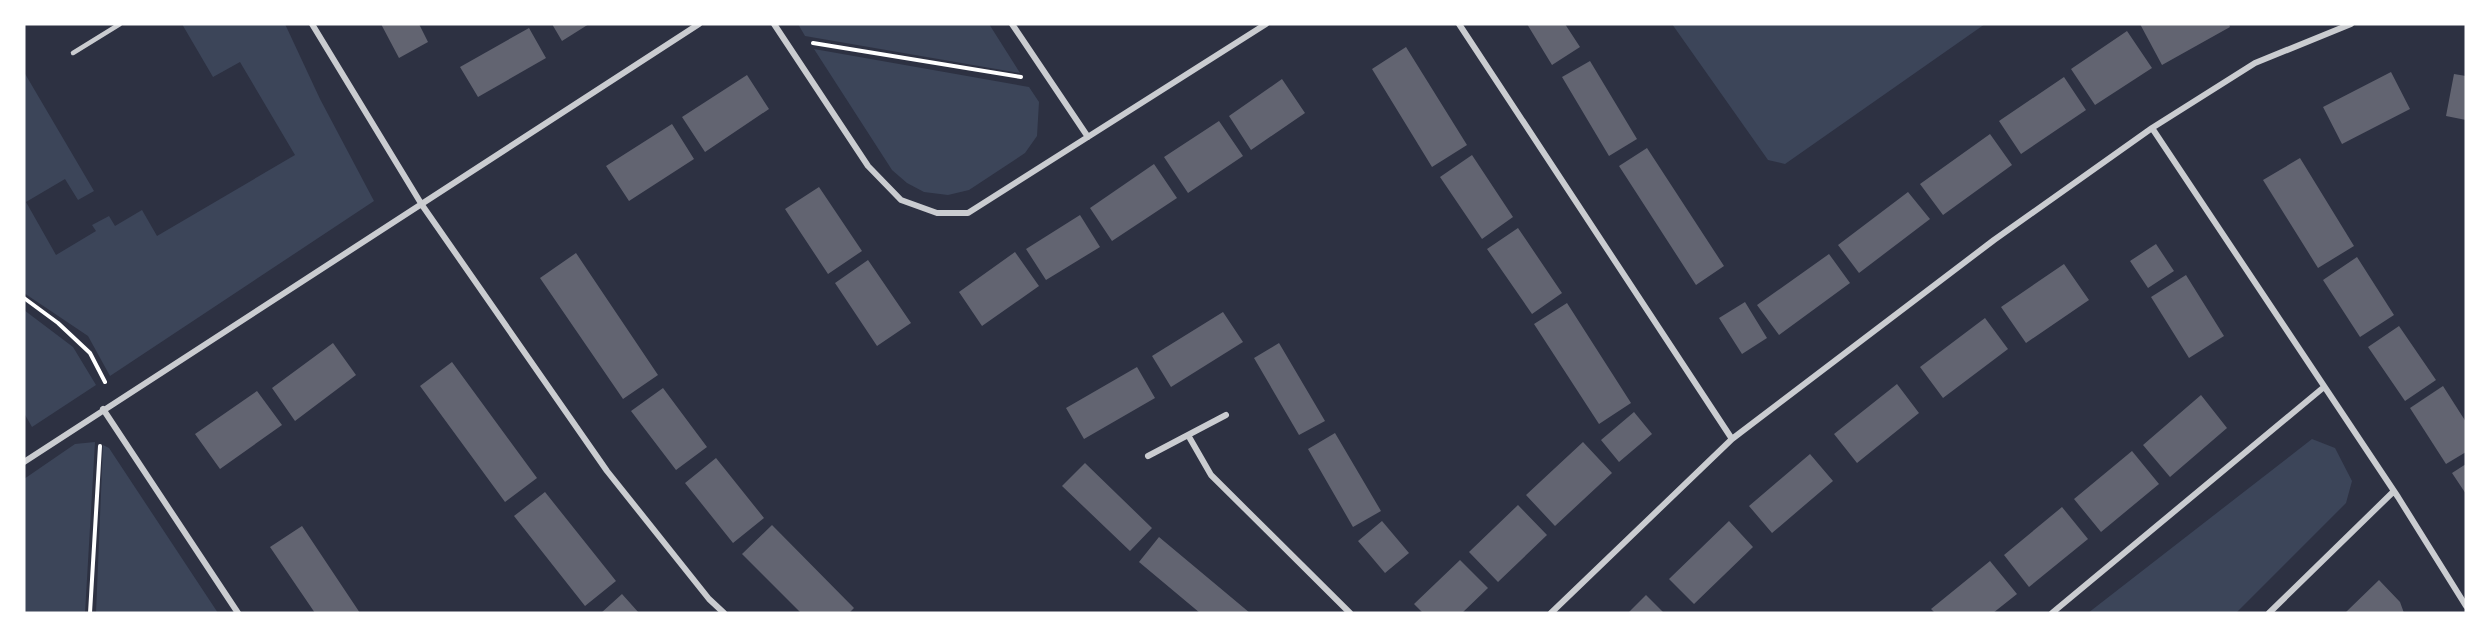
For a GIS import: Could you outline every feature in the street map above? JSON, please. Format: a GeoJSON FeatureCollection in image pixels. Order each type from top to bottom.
{"type":"FeatureCollection","features":[{"type":"Feature","properties":{"kind":"street"},"geometry":{"type":"LineString","coordinates":[[312,24],[422,205],[607,471],[709,599],[724,613]]}},
{"type":"Feature","properties":{"kind":"street"},"geometry":{"type":"LineString","coordinates":[[24,462],[699,24]]}},
{"type":"Feature","properties":{"kind":"street"},"geometry":{"type":"LineString","coordinates":[[774,24],[868,166],[901,200],[937,213],[968,213],[1266,24]]}},
{"type":"Feature","properties":{"kind":"street"},"geometry":{"type":"LineString","coordinates":[[1012,24],[1088,137]]}},
{"type":"Feature","properties":{"kind":"street"},"geometry":{"type":"LineString","coordinates":[[1459,24],[1732,439]]}},
{"type":"Feature","properties":{"kind":"street"},"geometry":{"type":"LineString","coordinates":[[1551,613],[1732,439],[1994,240],[2152,128],[2255,63],[2351,24]]}},
{"type":"Feature","properties":{"kind":"street"},"geometry":{"type":"LineString","coordinates":[[2152,128],[2466,606]]}},
{"type":"Feature","properties":{"kind":"street"},"geometry":{"type":"LineString","coordinates":[[2052,613],[2324,387]]}},
{"type":"Feature","properties":{"kind":"street"},"geometry":{"type":"LineString","coordinates":[[103,409],[238,613]]}},
{"type":"Feature","properties":{"kind":"street"},"geometry":{"type":"LineString","coordinates":[[1148,456],[1226,415]]}},
{"type":"Feature","properties":{"kind":"street"},"geometry":{"type":"LineString","coordinates":[[1188,435],[1211,475],[1350,613]]}},
{"type":"Feature","properties":{"kind":"street"},"geometry":{"type":"LineString","coordinates":[[2269,613],[2393,492]]}},
{"type":"Feature","properties":{"kind":"lane"},"geometry":{"type":"LineString","coordinates":[[73,53],[120,24]]}},
{"type":"Feature","properties":{"kind":"path"},"geometry":{"type":"LineString","coordinates":[[783,38],[1052,82]]}},
{"type":"Feature","properties":{"kind":"path"},"geometry":{"type":"LineString","coordinates":[[24,298],[58,323],[90,353],[115,401]]}},
{"type":"Feature","properties":{"kind":"path"},"geometry":{"type":"LineString","coordinates":[[90,613],[103,409]]}},
{"type":"Feature","properties":{"kind":"shaded area"},"geometry":{"type":"Polygon","coordinates":[[[182,24],[285,24],[320,99],[374,201],[110,376],[88,336],[24,293],[24,72],[94,191],[78,200],[65,179],[26,202],[56,255],[96,231],[92,225],[109,216],[115,226],[142,210],[157,236],[295,155],[240,62],[213,77],[182,24]]]}},
{"type":"Feature","properties":{"kind":"shaded area"},"geometry":{"type":"Polygon","coordinates":[[[798,24],[989,24],[1020,73],[805,36],[798,24]]]}},
{"type":"Feature","properties":{"kind":"shaded area"},"geometry":{"type":"Polygon","coordinates":[[[1672,24],[1985,24],[1785,164],[1768,160],[1672,24]]]}},
{"type":"Feature","properties":{"kind":"shaded area"},"geometry":{"type":"Polygon","coordinates":[[[814,49],[1029,87],[1039,102],[1037,136],[1025,153],[969,190],[948,195],[924,192],[907,183],[892,170],[814,49]]]}},
{"type":"Feature","properties":{"kind":"shaded area"},"geometry":{"type":"Polygon","coordinates":[[[24,310],[73,347],[96,385],[32,427],[24,413],[24,310]]]}},
{"type":"Feature","properties":{"kind":"shaded area"},"geometry":{"type":"Polygon","coordinates":[[[2312,439],[2335,448],[2352,481],[2346,503],[2236,613],[2088,613],[2312,439]]]}},
{"type":"Feature","properties":{"kind":"shaded area"},"geometry":{"type":"Polygon","coordinates":[[[95,442],[85,613],[24,613],[24,479],[75,444],[95,442]]]}},
{"type":"Feature","properties":{"kind":"shaded area"},"geometry":{"type":"Polygon","coordinates":[[[103,445],[109,448],[218,613],[96,613],[103,445]]]}},
{"type":"Feature","properties":{"kind":"building"},"geometry":{"type":"Polygon","coordinates":[[[381,24],[419,24],[428,42],[399,58],[381,24]]]}},
{"type":"Feature","properties":{"kind":"building"},"geometry":{"type":"Polygon","coordinates":[[[552,24],[589,24],[562,41],[552,24]]]}},
{"type":"Feature","properties":{"kind":"building"},"geometry":{"type":"Polygon","coordinates":[[[1527,24],[1565,24],[1580,47],[1552,65],[1527,24]]]}},
{"type":"Feature","properties":{"kind":"building"},"geometry":{"type":"Polygon","coordinates":[[[2140,24],[2229,24],[2230,27],[2162,65],[2140,24]]]}},
{"type":"Feature","properties":{"kind":"building"},"geometry":{"type":"Polygon","coordinates":[[[529,28],[546,58],[478,97],[460,67],[529,28]]]}},
{"type":"Feature","properties":{"kind":"building"},"geometry":{"type":"Polygon","coordinates":[[[2127,31],[2152,68],[2095,105],[2071,69],[2127,31]]]}},
{"type":"Feature","properties":{"kind":"building"},"geometry":{"type":"Polygon","coordinates":[[[1406,47],[1467,145],[1432,167],[1372,69],[1406,47]]]}},
{"type":"Feature","properties":{"kind":"building"},"geometry":{"type":"Polygon","coordinates":[[[1590,61],[1637,139],[1609,156],[1562,77],[1590,61]]]}},
{"type":"Feature","properties":{"kind":"building"},"geometry":{"type":"Polygon","coordinates":[[[2391,72],[2410,109],[2342,144],[2323,107],[2391,72]]]}},
{"type":"Feature","properties":{"kind":"building"},"geometry":{"type":"Polygon","coordinates":[[[2454,74],[2466,76],[2466,120],[2446,116],[2454,74]]]}},
{"type":"Feature","properties":{"kind":"building"},"geometry":{"type":"Polygon","coordinates":[[[747,75],[769,109],[705,152],[682,117],[747,75]]]}},
{"type":"Feature","properties":{"kind":"building"},"geometry":{"type":"Polygon","coordinates":[[[2064,77],[2086,110],[2021,154],[1999,121],[2064,77]]]}},
{"type":"Feature","properties":{"kind":"building"},"geometry":{"type":"Polygon","coordinates":[[[1282,79],[1305,113],[1251,150],[1229,116],[1282,79]]]}},
{"type":"Feature","properties":{"kind":"building"},"geometry":{"type":"Polygon","coordinates":[[[1219,121],[1243,156],[1188,193],[1164,157],[1219,121]]]}},
{"type":"Feature","properties":{"kind":"building"},"geometry":{"type":"Polygon","coordinates":[[[672,124],[694,159],[629,201],[606,166],[672,124]]]}},
{"type":"Feature","properties":{"kind":"building"},"geometry":{"type":"Polygon","coordinates":[[[1990,134],[2012,165],[1943,215],[1920,184],[1990,134]]]}},
{"type":"Feature","properties":{"kind":"building"},"geometry":{"type":"Polygon","coordinates":[[[1647,148],[1724,266],[1696,285],[1619,166],[1647,148]]]}},
{"type":"Feature","properties":{"kind":"building"},"geometry":{"type":"Polygon","coordinates":[[[1472,155],[1513,217],[1482,239],[1440,177],[1472,155]]]}},
{"type":"Feature","properties":{"kind":"building"},"geometry":{"type":"Polygon","coordinates":[[[2300,158],[2354,246],[2318,268],[2263,180],[2300,158]]]}},
{"type":"Feature","properties":{"kind":"building"},"geometry":{"type":"Polygon","coordinates":[[[1154,164],[1177,198],[1112,241],[1090,208],[1154,164]]]}},
{"type":"Feature","properties":{"kind":"building"},"geometry":{"type":"Polygon","coordinates":[[[819,187],[862,251],[828,274],[785,209],[819,187]]]}},
{"type":"Feature","properties":{"kind":"building"},"geometry":{"type":"Polygon","coordinates":[[[1908,192],[1930,219],[1859,273],[1838,245],[1908,192]]]}},
{"type":"Feature","properties":{"kind":"building"},"geometry":{"type":"Polygon","coordinates":[[[1080,215],[1100,247],[1046,280],[1026,249],[1080,215]]]}},
{"type":"Feature","properties":{"kind":"building"},"geometry":{"type":"Polygon","coordinates":[[[1518,228],[1562,293],[1532,314],[1487,249],[1518,228]]]}},
{"type":"Feature","properties":{"kind":"building"},"geometry":{"type":"Polygon","coordinates":[[[2156,244],[2174,271],[2148,288],[2130,261],[2156,244]]]}},
{"type":"Feature","properties":{"kind":"building"},"geometry":{"type":"Polygon","coordinates":[[[1015,252],[1039,286],[982,326],[959,292],[1015,252]]]}},
{"type":"Feature","properties":{"kind":"building"},"geometry":{"type":"Polygon","coordinates":[[[576,253],[658,375],[623,399],[540,278],[576,253]]]}},
{"type":"Feature","properties":{"kind":"building"},"geometry":{"type":"Polygon","coordinates":[[[1829,254],[1850,283],[1779,335],[1757,305],[1829,254]]]}},
{"type":"Feature","properties":{"kind":"building"},"geometry":{"type":"Polygon","coordinates":[[[2357,257],[2394,315],[2360,337],[2323,280],[2357,257]]]}},
{"type":"Feature","properties":{"kind":"building"},"geometry":{"type":"Polygon","coordinates":[[[868,260],[911,323],[877,346],[835,283],[868,260]]]}},
{"type":"Feature","properties":{"kind":"building"},"geometry":{"type":"Polygon","coordinates":[[[2064,264],[2089,300],[2026,343],[2001,307],[2064,264]]]}},
{"type":"Feature","properties":{"kind":"building"},"geometry":{"type":"Polygon","coordinates":[[[2186,275],[2224,336],[2189,358],[2151,297],[2186,275]]]}},
{"type":"Feature","properties":{"kind":"building"},"geometry":{"type":"Polygon","coordinates":[[[1745,302],[1767,338],[1742,354],[1719,318],[1745,302]]]}},
{"type":"Feature","properties":{"kind":"building"},"geometry":{"type":"Polygon","coordinates":[[[1567,303],[1631,403],[1599,424],[1534,324],[1567,303]]]}},
{"type":"Feature","properties":{"kind":"building"},"geometry":{"type":"Polygon","coordinates":[[[1223,312],[1243,342],[1171,387],[1152,356],[1223,312]]]}},
{"type":"Feature","properties":{"kind":"building"},"geometry":{"type":"Polygon","coordinates":[[[1985,318],[2008,349],[1943,398],[1920,367],[1985,318]]]}},
{"type":"Feature","properties":{"kind":"building"},"geometry":{"type":"Polygon","coordinates":[[[2399,326],[2436,380],[2405,401],[2368,347],[2399,326]]]}},
{"type":"Feature","properties":{"kind":"building"},"geometry":{"type":"Polygon","coordinates":[[[333,343],[356,375],[295,421],[272,388],[333,343]]]}},
{"type":"Feature","properties":{"kind":"building"},"geometry":{"type":"Polygon","coordinates":[[[1279,343],[1325,421],[1299,435],[1254,358],[1279,343]]]}},
{"type":"Feature","properties":{"kind":"building"},"geometry":{"type":"Polygon","coordinates":[[[452,362],[537,478],[505,502],[420,386],[452,362]]]}},
{"type":"Feature","properties":{"kind":"building"},"geometry":{"type":"Polygon","coordinates":[[[1137,367],[1155,398],[1084,439],[1066,408],[1137,367]]]}},
{"type":"Feature","properties":{"kind":"building"},"geometry":{"type":"Polygon","coordinates":[[[1897,384],[1919,413],[1857,463],[1834,434],[1897,384]]]}},
{"type":"Feature","properties":{"kind":"building"},"geometry":{"type":"Polygon","coordinates":[[[2443,386],[2466,422],[2466,452],[2446,464],[2410,408],[2443,386]]]}},
{"type":"Feature","properties":{"kind":"building"},"geometry":{"type":"Polygon","coordinates":[[[663,388],[707,447],[676,470],[631,411],[663,388]]]}},
{"type":"Feature","properties":{"kind":"building"},"geometry":{"type":"Polygon","coordinates":[[[257,391],[282,425],[220,469],[195,434],[257,391]]]}},
{"type":"Feature","properties":{"kind":"building"},"geometry":{"type":"Polygon","coordinates":[[[2201,395],[2227,428],[2170,477],[2143,445],[2201,395]]]}},
{"type":"Feature","properties":{"kind":"building"},"geometry":{"type":"Polygon","coordinates":[[[1634,412],[1652,434],[1619,462],[1601,440],[1634,412]]]}},
{"type":"Feature","properties":{"kind":"building"},"geometry":{"type":"Polygon","coordinates":[[[1335,433],[1381,511],[1353,527],[1308,449],[1335,433]]]}},
{"type":"Feature","properties":{"kind":"building"},"geometry":{"type":"Polygon","coordinates":[[[1583,442],[1612,473],[1555,526],[1526,495],[1583,442]]]}},
{"type":"Feature","properties":{"kind":"building"},"geometry":{"type":"Polygon","coordinates":[[[2132,451],[2159,484],[2101,532],[2074,499],[2132,451]]]}},
{"type":"Feature","properties":{"kind":"building"},"geometry":{"type":"Polygon","coordinates":[[[1810,454],[1833,481],[1772,533],[1749,506],[1810,454]]]}},
{"type":"Feature","properties":{"kind":"building"},"geometry":{"type":"Polygon","coordinates":[[[716,458],[764,518],[733,543],[685,483],[716,458]]]}},
{"type":"Feature","properties":{"kind":"building"},"geometry":{"type":"Polygon","coordinates":[[[1085,463],[1152,528],[1130,551],[1062,486],[1085,463]]]}},
{"type":"Feature","properties":{"kind":"building"},"geometry":{"type":"Polygon","coordinates":[[[2466,464],[2466,494],[2452,473],[2466,464]]]}},
{"type":"Feature","properties":{"kind":"building"},"geometry":{"type":"Polygon","coordinates":[[[545,492],[616,581],[585,606],[514,516],[545,492]]]}},
{"type":"Feature","properties":{"kind":"building"},"geometry":{"type":"Polygon","coordinates":[[[1518,505],[1547,535],[1498,582],[1469,552],[1518,505]]]}},
{"type":"Feature","properties":{"kind":"building"},"geometry":{"type":"Polygon","coordinates":[[[2062,507],[2088,539],[2029,587],[2004,555],[2062,507]]]}},
{"type":"Feature","properties":{"kind":"building"},"geometry":{"type":"Polygon","coordinates":[[[1382,521],[1409,553],[1385,573],[1358,541],[1382,521]]]}},
{"type":"Feature","properties":{"kind":"building"},"geometry":{"type":"Polygon","coordinates":[[[1729,521],[1753,547],[1694,604],[1669,579],[1729,521]]]}},
{"type":"Feature","properties":{"kind":"building"},"geometry":{"type":"Polygon","coordinates":[[[772,525],[854,608],[849,613],[801,613],[742,554],[772,525]]]}},
{"type":"Feature","properties":{"kind":"building"},"geometry":{"type":"Polygon","coordinates":[[[302,526],[360,613],[315,613],[270,547],[302,526]]]}},
{"type":"Feature","properties":{"kind":"building"},"geometry":{"type":"Polygon","coordinates":[[[1159,537],[1250,613],[1200,613],[1139,562],[1159,537]]]}},
{"type":"Feature","properties":{"kind":"building"},"geometry":{"type":"Polygon","coordinates":[[[1460,560],[1488,588],[1462,613],[1423,613],[1414,604],[1460,560]]]}},
{"type":"Feature","properties":{"kind":"building"},"geometry":{"type":"Polygon","coordinates":[[[1990,561],[2017,594],[1993,613],[1935,613],[1931,609],[1990,561]]]}},
{"type":"Feature","properties":{"kind":"building"},"geometry":{"type":"Polygon","coordinates":[[[2379,580],[2400,602],[2404,613],[2345,613],[2379,580]]]}},
{"type":"Feature","properties":{"kind":"building"},"geometry":{"type":"Polygon","coordinates":[[[622,594],[639,613],[601,613],[622,594]]]}},
{"type":"Feature","properties":{"kind":"building"},"geometry":{"type":"Polygon","coordinates":[[[1646,595],[1664,613],[1628,613],[1646,595]]]}}]}
